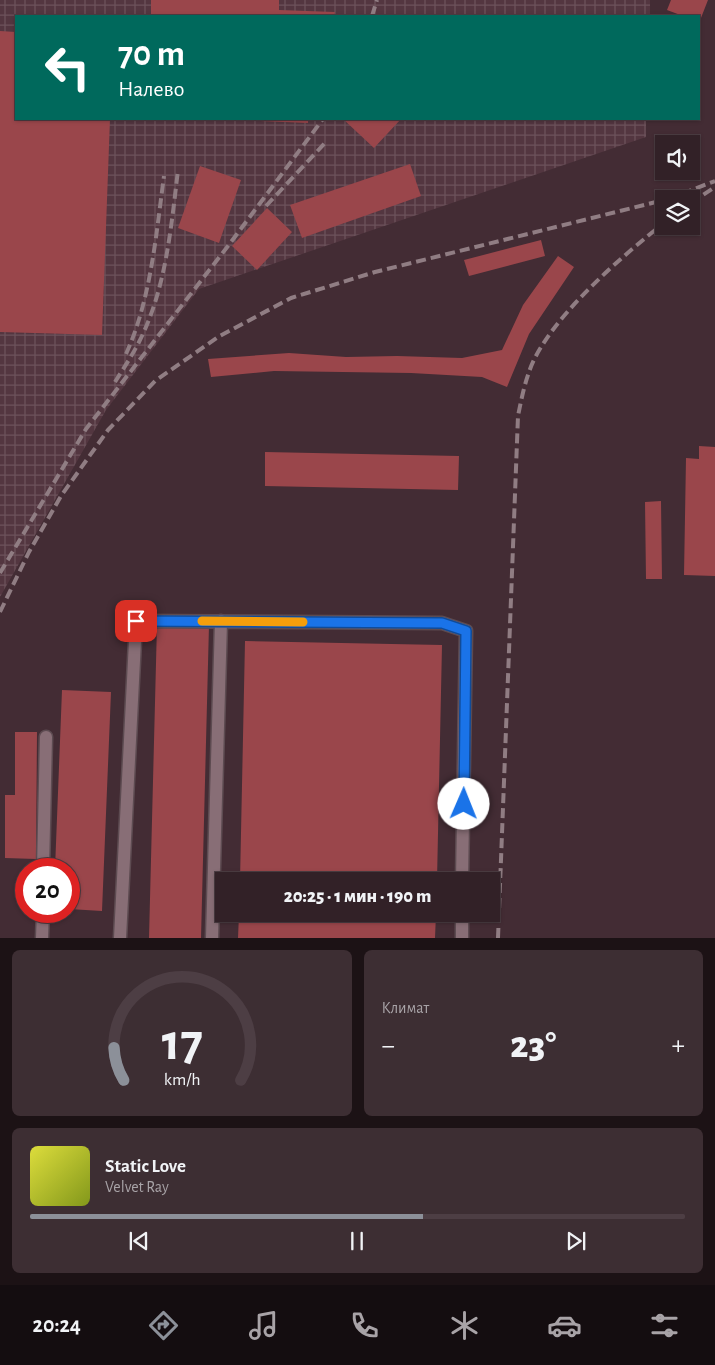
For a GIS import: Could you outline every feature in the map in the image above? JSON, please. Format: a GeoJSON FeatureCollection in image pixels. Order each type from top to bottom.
{"type":"FeatureCollection","features":[{"type":"Feature","properties":{"kind":"lane"},"geometry":{"type":"LineString","coordinates":[[120,938],[136,621],[442,623],[466,631],[462,872]]}},
{"type":"Feature","properties":{"kind":"lane"},"geometry":{"type":"LineString","coordinates":[[212,938],[221,621]]}},
{"type":"Feature","properties":{"kind":"lane"},"geometry":{"type":"LineString","coordinates":[[44,858],[46,737]]}},
{"type":"Feature","properties":{"kind":"lane"},"geometry":{"type":"LineString","coordinates":[[462,922],[462,938]]}},
{"type":"Feature","properties":{"kind":"lane"},"geometry":{"type":"LineString","coordinates":[[42,938],[43,923]]}},
{"type":"Feature","properties":{"kind":"shaded area"},"geometry":{"type":"Polygon","coordinates":[[[0,0],[650,0],[650,15],[15,15],[15,120],[646,120],[646,137],[199,289],[106,410],[0,597],[0,0]]]}},
{"type":"Feature","properties":{"kind":"building"},"geometry":{"type":"Polygon","coordinates":[[[151,0],[279,0],[279,10],[335,12],[334,15],[151,15],[151,0]]]}},
{"type":"Feature","properties":{"kind":"building"},"geometry":{"type":"Polygon","coordinates":[[[671,0],[708,0],[700,20],[700,15],[680,15],[667,10],[671,0]]]}},
{"type":"Feature","properties":{"kind":"building"},"geometry":{"type":"Polygon","coordinates":[[[0,31],[15,32],[15,120],[110,120],[102,335],[0,332],[0,31]]]}},
{"type":"Feature","properties":{"kind":"building"},"geometry":{"type":"Polygon","coordinates":[[[236,120],[308,120],[308,123],[236,120]]]}},
{"type":"Feature","properties":{"kind":"building"},"geometry":{"type":"Polygon","coordinates":[[[344,120],[400,120],[374,148],[344,120]]]}},
{"type":"Feature","properties":{"kind":"building"},"geometry":{"type":"Polygon","coordinates":[[[410,164],[421,196],[302,238],[290,205],[410,164]]]}},
{"type":"Feature","properties":{"kind":"building"},"geometry":{"type":"Polygon","coordinates":[[[200,166],[241,180],[219,243],[178,228],[200,166]]]}},
{"type":"Feature","properties":{"kind":"building"},"geometry":{"type":"Polygon","coordinates":[[[267,208],[292,232],[257,270],[232,246],[267,208]]]}},
{"type":"Feature","properties":{"kind":"building"},"geometry":{"type":"Polygon","coordinates":[[[541,240],[545,256],[469,276],[464,260],[541,240]]]}},
{"type":"Feature","properties":{"kind":"building"},"geometry":{"type":"Polygon","coordinates":[[[558,256],[574,267],[529,334],[507,387],[482,377],[411,373],[274,371],[211,377],[208,359],[289,353],[346,357],[462,358],[502,350],[523,305],[558,256]]]}},
{"type":"Feature","properties":{"kind":"building"},"geometry":{"type":"Polygon","coordinates":[[[699,446],[715,447],[715,576],[684,575],[686,458],[699,459],[699,446]]]}},
{"type":"Feature","properties":{"kind":"building"},"geometry":{"type":"Polygon","coordinates":[[[265,452],[459,456],[458,490],[265,486],[265,452]]]}},
{"type":"Feature","properties":{"kind":"building"},"geometry":{"type":"Polygon","coordinates":[[[661,501],[662,579],[646,579],[645,502],[661,501]]]}},
{"type":"Feature","properties":{"kind":"building"},"geometry":{"type":"Polygon","coordinates":[[[157,624],[209,625],[201,938],[149,938],[157,624]]]}},
{"type":"Feature","properties":{"kind":"building"},"geometry":{"type":"Polygon","coordinates":[[[245,641],[442,645],[437,872],[240,872],[245,641]]]}},
{"type":"Feature","properties":{"kind":"building"},"geometry":{"type":"Polygon","coordinates":[[[62,690],[111,692],[102,911],[80,910],[80,858],[55,858],[62,690]]]}},
{"type":"Feature","properties":{"kind":"building"},"geometry":{"type":"Polygon","coordinates":[[[15,732],[37,732],[36,858],[5,858],[5,795],[15,795],[15,732]]]}},
{"type":"Feature","properties":{"kind":"building"},"geometry":{"type":"Polygon","coordinates":[[[239,922],[436,922],[435,938],[238,938],[239,922]]]}},
{"type":"Feature","properties":{"kind":"railway"},"geometry":{"type":"LineString","coordinates":[[372,15],[377,0]]}},
{"type":"Feature","properties":{"kind":"railway"},"geometry":{"type":"LineString","coordinates":[[0,573],[86,429],[228,246],[322,120]]}},
{"type":"Feature","properties":{"kind":"railway"},"geometry":{"type":"LineString","coordinates":[[266,206],[325,143]]}},
{"type":"Feature","properties":{"kind":"railway"},"geometry":{"type":"LineString","coordinates":[[115,382],[139,342],[156,301],[166,258],[178,170]]}},
{"type":"Feature","properties":{"kind":"railway"},"geometry":{"type":"LineString","coordinates":[[126,354],[147,289],[164,176]]}},
{"type":"Feature","properties":{"kind":"railway"},"geometry":{"type":"LineString","coordinates":[[692,190],[715,181]]}},
{"type":"Feature","properties":{"kind":"railway"},"geometry":{"type":"LineString","coordinates":[[700,197],[715,187]]}},
{"type":"Feature","properties":{"kind":"railway"},"geometry":{"type":"LineString","coordinates":[[0,612],[29,552],[61,496],[108,430],[155,381],[218,337],[291,298],[375,272],[655,202]]}},
{"type":"Feature","properties":{"kind":"railway"},"geometry":{"type":"LineString","coordinates":[[498,938],[518,416],[529,372],[538,352],[551,332],[568,311],[607,271],[655,230]]}},
{"type":"Feature","properties":{"kind":"slow traffic"},"geometry":{"type":"LineString","coordinates":[[202,621],[303,622]]}},
{"type":"Feature","properties":{"kind":"route"},"geometry":{"type":"LineString","coordinates":[[136,621],[442,623],[466,631],[464,804]]}}]}
